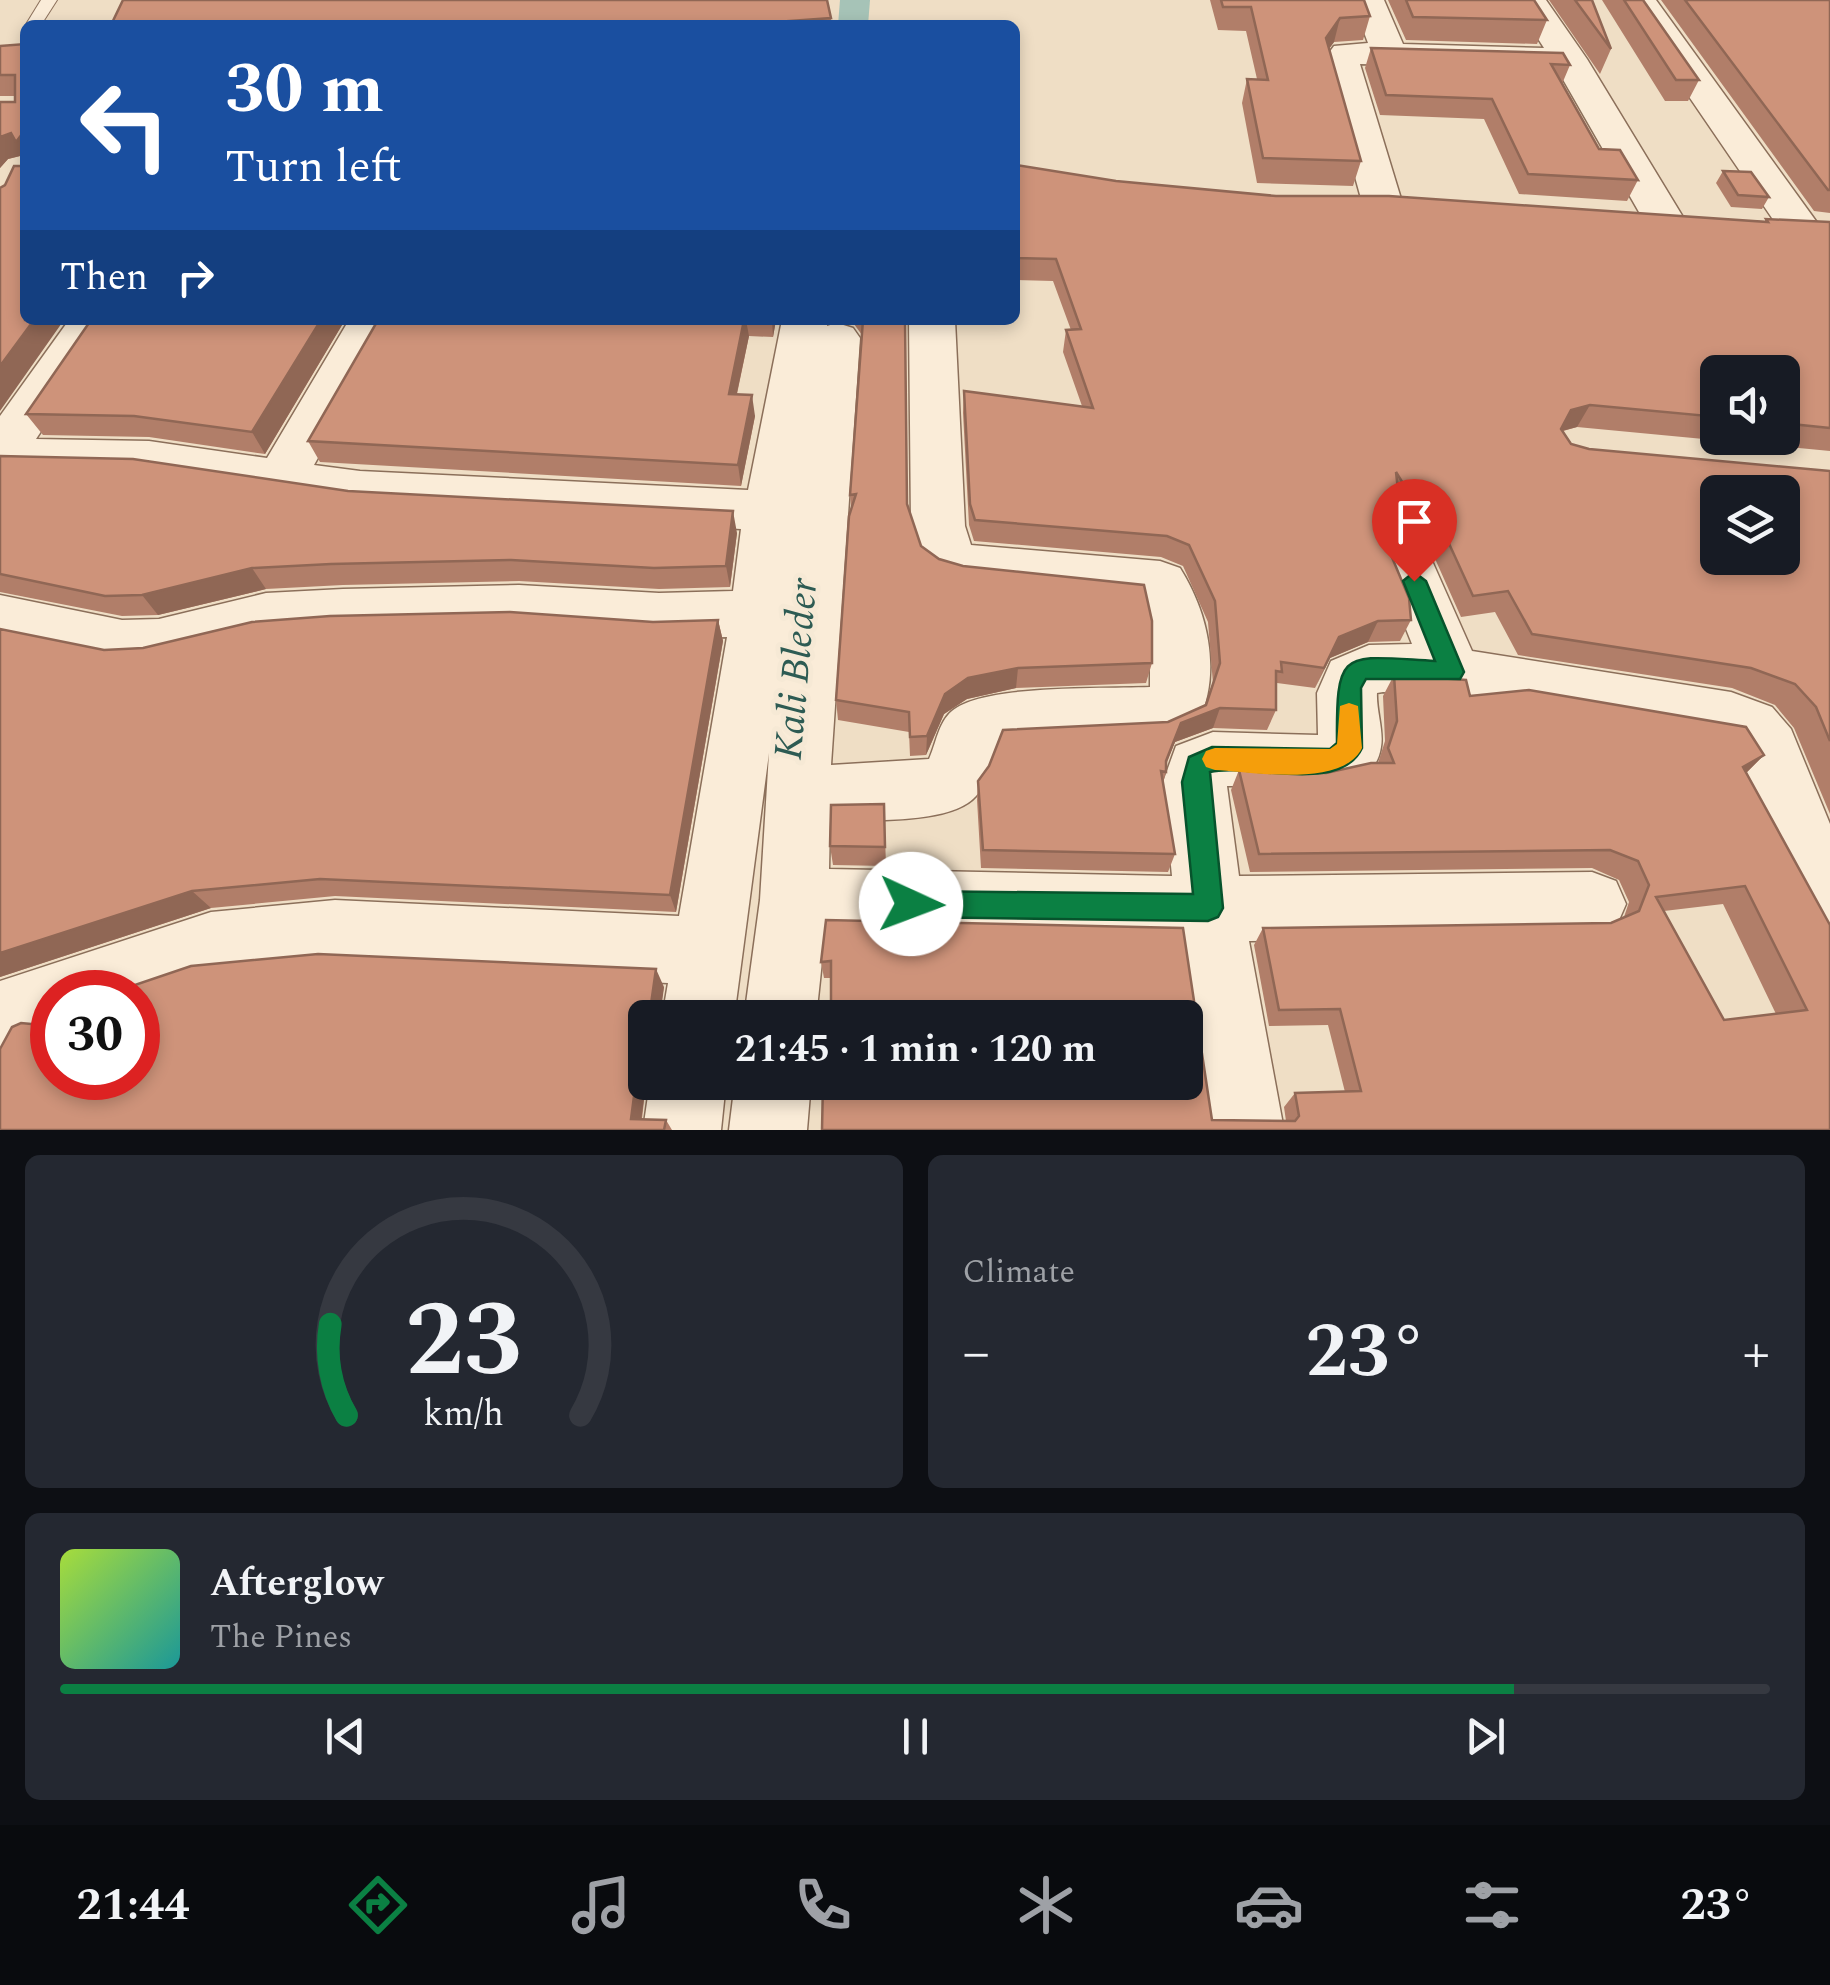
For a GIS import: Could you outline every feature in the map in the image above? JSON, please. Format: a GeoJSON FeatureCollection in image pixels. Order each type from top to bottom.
{"type":"FeatureCollection","features":[{"type":"Feature","properties":{"kind":"street"},"geometry":{"type":"LineString","coordinates":[[1368,0],[1389,53]]}},
{"type":"Feature","properties":{"kind":"street"},"geometry":{"type":"LineString","coordinates":[[1529,0],[1570,59],[1701,220]]}},
{"type":"Feature","properties":{"kind":"street"},"geometry":{"type":"LineString","coordinates":[[1639,0],[1815,229]]}},
{"type":"Feature","properties":{"kind":"street"},"geometry":{"type":"LineString","coordinates":[[1383,203],[1341,62],[1346,54],[1570,59]]}},
{"type":"Feature","properties":{"kind":"street"},"geometry":{"type":"LineString","coordinates":[[1611,216],[1815,229]]}},
{"type":"Feature","properties":{"kind":"street"},"geometry":{"type":"LineString","coordinates":[[89,325],[2,456],[149,459],[360,490],[770,510]]}},
{"type":"Feature","properties":{"kind":"street"},"geometry":{"type":"LineString","coordinates":[[280,479],[369,325]]}},
{"type":"Feature","properties":{"kind":"street"},"geometry":{"type":"LineString","coordinates":[[701,1000],[759,613],[770,510],[803,325]]}},
{"type":"Feature","properties":{"kind":"street"},"geometry":{"type":"LineString","coordinates":[[782,1000],[794,900],[802,711],[839,325]]}},
{"type":"Feature","properties":{"kind":"street"},"geometry":{"type":"LineString","coordinates":[[798,795],[936,787],[956,777],[961,770],[962,742],[978,724],[990,720],[1162,712],[1177,704],[1182,686],[1172,607],[1160,583],[1072,572],[965,566],[948,558],[938,526],[932,325]]}},
{"type":"Feature","properties":{"kind":"street"},"geometry":{"type":"LineString","coordinates":[[1402,551],[1452,672]]}},
{"type":"Feature","properties":{"kind":"street"},"geometry":{"type":"LineString","coordinates":[[0,618],[122,643],[159,642],[266,616],[343,611],[519,607],[659,616],[759,613]]}},
{"type":"Feature","properties":{"kind":"street"},"geometry":{"type":"LineString","coordinates":[[1246,1130],[1208,908],[1195,782],[1198,765],[1212,759],[1336,760],[1350,748],[1349,688],[1350,679],[1358,671],[1374,668],[1452,672],[1731,718],[1750,725],[1769,748],[1830,912]]}},
{"type":"Feature","properties":{"kind":"street"},"geometry":{"type":"LineString","coordinates":[[794,900],[990,907],[1592,904]]}},
{"type":"Feature","properties":{"kind":"street"},"geometry":{"type":"LineString","coordinates":[[136,970],[211,946],[335,934],[708,951]]}},
{"type":"Feature","properties":{"kind":"street"},"geometry":{"type":"LineString","coordinates":[[0,1017],[30,1006]]}},
{"type":"Feature","properties":{"kind":"street"},"geometry":{"type":"LineString","coordinates":[[682,1130],[686,1100]]}},
{"type":"Feature","properties":{"kind":"street"},"geometry":{"type":"LineString","coordinates":[[768,1130],[772,1100]]}},
{"type":"Feature","properties":{"kind":"building"},"geometry":{"type":"Polygon","coordinates":[[[123,0],[827,0],[831,18],[803,20],[113,20],[123,0]]]}},
{"type":"Feature","properties":{"kind":"building"},"geometry":{"type":"Polygon","coordinates":[[[1221,0],[1364,0],[1370,16],[1340,18],[1326,38],[1361,161],[1263,158],[1247,79],[1268,80],[1251,7],[1223,7],[1221,0]]]}},
{"type":"Feature","properties":{"kind":"building"},"geometry":{"type":"Polygon","coordinates":[[[1406,0],[1534,0],[1547,20],[1413,17],[1406,0]]]}},
{"type":"Feature","properties":{"kind":"building"},"geometry":{"type":"Polygon","coordinates":[[[1575,0],[1592,0],[1611,49],[1575,0]]]}},
{"type":"Feature","properties":{"kind":"building"},"geometry":{"type":"Polygon","coordinates":[[[1624,0],[1643,0],[1699,80],[1676,80],[1624,0]]]}},
{"type":"Feature","properties":{"kind":"building"},"geometry":{"type":"Polygon","coordinates":[[[1685,0],[1830,0],[1830,190],[1828,190],[1685,0]]]}},
{"type":"Feature","properties":{"kind":"building"},"geometry":{"type":"Polygon","coordinates":[[[20,44],[20,137],[16,142],[11,133],[0,137],[0,102],[15,102],[15,75],[0,75],[0,46],[20,44]]]}},
{"type":"Feature","properties":{"kind":"building"},"geometry":{"type":"Polygon","coordinates":[[[1371,48],[1563,53],[1570,65],[1551,64],[1599,149],[1620,150],[1638,180],[1528,174],[1492,99],[1386,95],[1371,48]]]}},
{"type":"Feature","properties":{"kind":"building"},"geometry":{"type":"Polygon","coordinates":[[[14,166],[20,166],[20,325],[30,325],[0,366],[0,188],[14,166]]]}},
{"type":"Feature","properties":{"kind":"building"},"geometry":{"type":"Polygon","coordinates":[[[1020,166],[1116,181],[1276,196],[1389,196],[1768,222],[1766,219],[1830,222],[1830,428],[1800,425],[1800,355],[1700,355],[1700,415],[1590,405],[1571,410],[1561,429],[1571,444],[1589,449],[1830,471],[1830,741],[1816,707],[1795,684],[1751,668],[1532,634],[1508,591],[1473,596],[1435,513],[1417,506],[1396,472],[1400,508],[1390,513],[1381,531],[1409,598],[1411,620],[1378,621],[1339,637],[1324,668],[1281,662],[1282,672],[1276,671],[1276,710],[1220,708],[1181,723],[1166,761],[1166,772],[1161,771],[1175,854],[983,850],[978,781],[989,766],[1003,730],[1168,722],[1206,705],[1220,663],[1215,601],[1189,545],[1167,536],[975,520],[970,504],[964,391],[1093,408],[1066,330],[1081,329],[1056,259],[1020,258],[1020,166]]]}},
{"type":"Feature","properties":{"kind":"building"},"geometry":{"type":"Polygon","coordinates":[[[1723,171],[1751,172],[1769,197],[1738,195],[1723,171]]]}},
{"type":"Feature","properties":{"kind":"building"},"geometry":{"type":"Polygon","coordinates":[[[88,325],[318,325],[252,432],[134,416],[26,414],[88,325]]]}},
{"type":"Feature","properties":{"kind":"building"},"geometry":{"type":"Polygon","coordinates":[[[375,325],[743,325],[729,394],[752,395],[738,465],[308,441],[375,325]]]}},
{"type":"Feature","properties":{"kind":"building"},"geometry":{"type":"Polygon","coordinates":[[[863,325],[905,325],[907,504],[921,546],[939,559],[963,566],[1144,585],[1152,621],[1152,663],[1018,668],[968,678],[945,694],[927,736],[910,737],[909,712],[836,700],[849,516],[856,494],[850,495],[863,325]]]}},
{"type":"Feature","properties":{"kind":"building"},"geometry":{"type":"Polygon","coordinates":[[[0,456],[133,459],[348,491],[733,511],[726,566],[654,568],[511,560],[331,564],[252,568],[142,595],[105,596],[0,574],[0,456]]]}},
{"type":"Feature","properties":{"kind":"building"},"geometry":{"type":"Polygon","coordinates":[[[510,612],[653,622],[718,620],[670,895],[320,879],[192,891],[0,953],[0,629],[104,650],[143,648],[252,622],[510,612]]]}},
{"type":"Feature","properties":{"kind":"building"},"geometry":{"type":"Polygon","coordinates":[[[1394,675],[1466,680],[1470,696],[1529,690],[1746,727],[1764,755],[1743,767],[1830,925],[1830,1130],[822,1130],[823,1100],[1203,1100],[1203,1060],[1212,1120],[1295,1121],[1299,1116],[1295,1093],[1361,1091],[1340,1009],[1279,1010],[1263,928],[1611,923],[1639,911],[1649,885],[1638,861],[1610,850],[1259,854],[1239,770],[1326,773],[1371,763],[1394,763],[1388,748],[1397,721],[1394,675]],[[1745,886],[1656,897],[1724,1020],[1807,1010],[1745,886]]]}},
{"type":"Feature","properties":{"kind":"building"},"geometry":{"type":"Polygon","coordinates":[[[884,804],[885,847],[830,846],[831,805],[884,804]]]}},
{"type":"Feature","properties":{"kind":"building"},"geometry":{"type":"Polygon","coordinates":[[[826,920],[1183,928],[1194,1000],[831,1000],[831,961],[821,962],[826,920]]]}},
{"type":"Feature","properties":{"kind":"building"},"geometry":{"type":"Polygon","coordinates":[[[318,954],[656,969],[652,1000],[628,1000],[628,1100],[634,1100],[631,1119],[666,1120],[664,1130],[0,1130],[0,1049],[12,1027],[21,1023],[30,1024],[30,1100],[160,1100],[160,976],[191,966],[318,954]]]}},
{"type":"Feature","properties":{"kind":"waterway","name":"Kali Bleder"},"geometry":{"type":"LineString","coordinates":[[853,20],[855,0]]}},
{"type":"Feature","properties":{"kind":"slow traffic"},"geometry":{"type":"LineString","coordinates":[[1215,759],[1336,760],[1350,748],[1349,714]]}},
{"type":"Feature","properties":{"kind":"route"},"geometry":{"type":"LineString","coordinates":[[911,904],[1208,908],[1195,782],[1198,765],[1212,759],[1336,760],[1350,748],[1349,688],[1350,679],[1358,671],[1374,668],[1452,672],[1414,581]]}}]}
